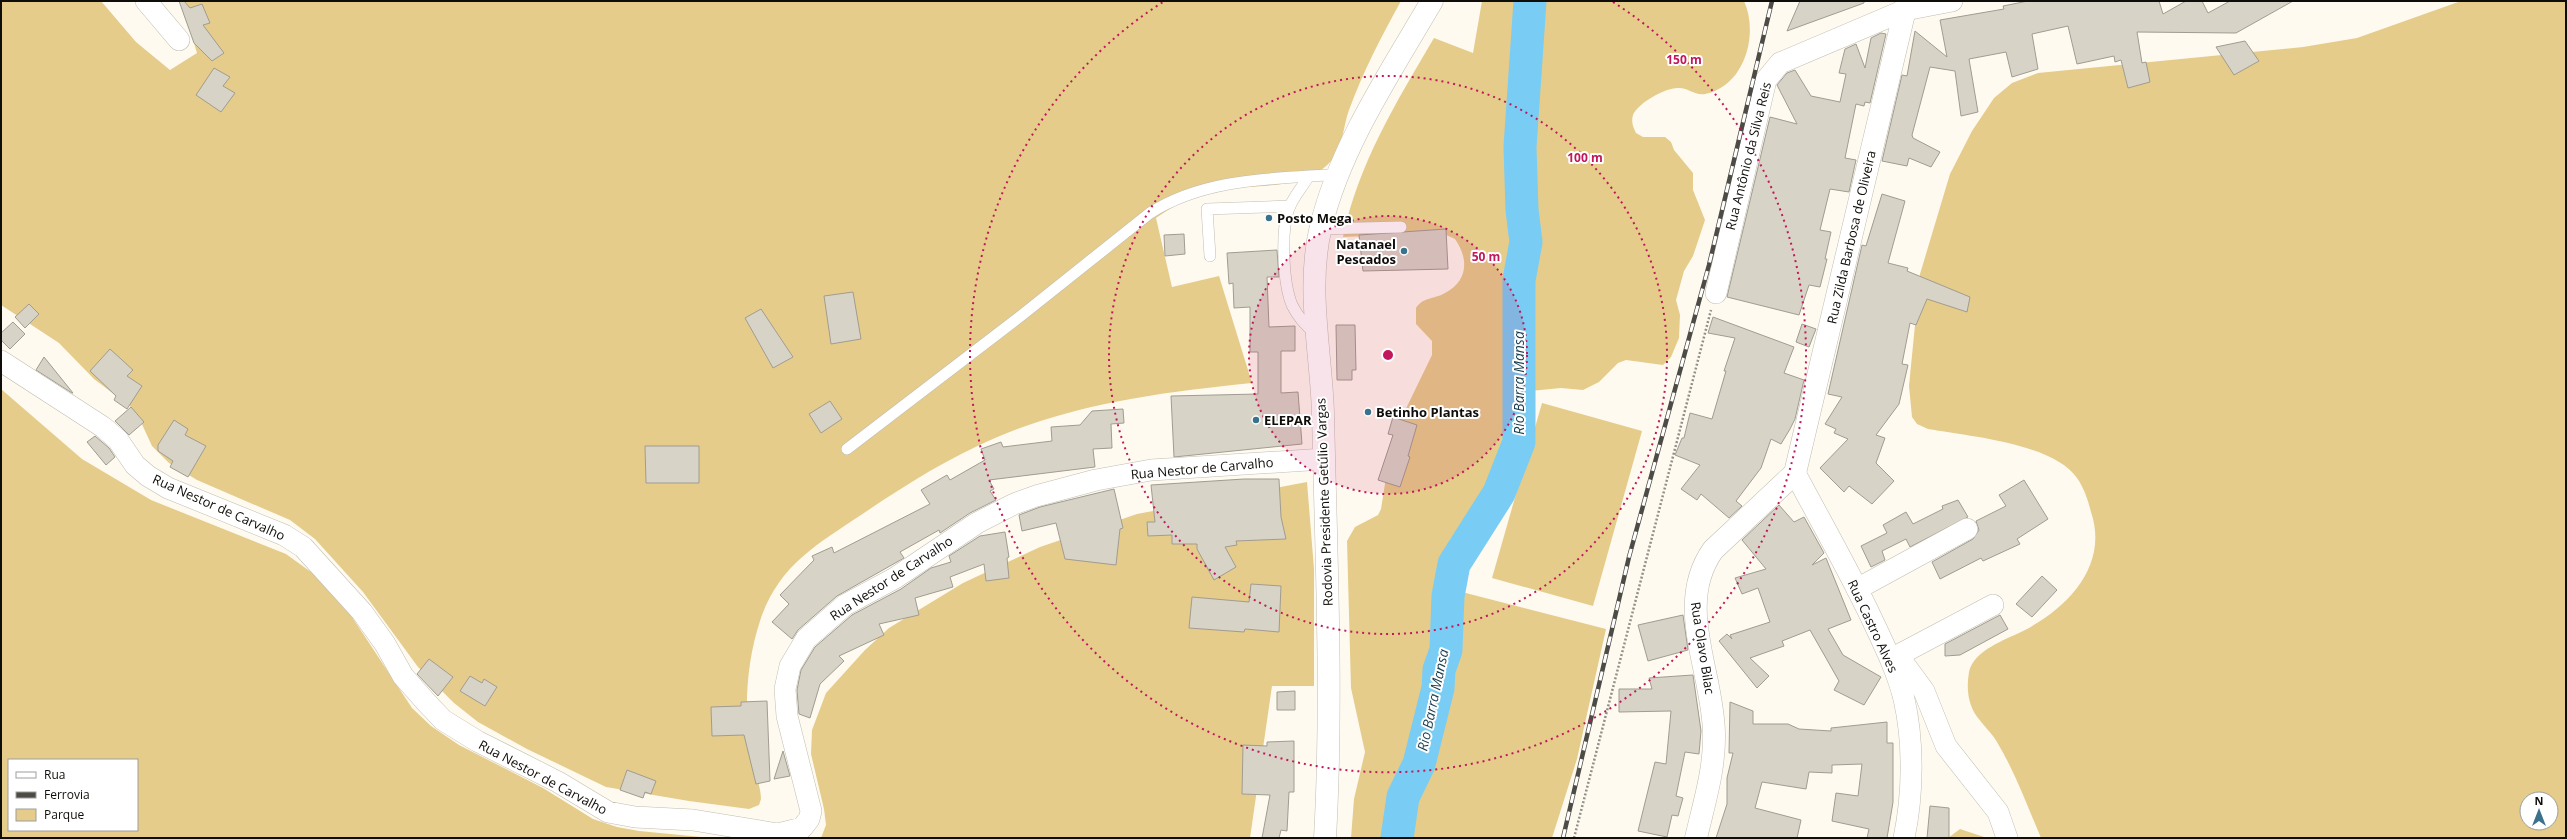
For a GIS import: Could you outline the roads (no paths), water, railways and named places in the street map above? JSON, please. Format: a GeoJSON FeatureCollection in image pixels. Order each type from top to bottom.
{"type":"FeatureCollection","features":[{"type":"Feature","properties":{"kind":"street"},"geometry":{"type":"LineString","coordinates":[[146,1],[179,40]]}},
{"type":"Feature","properties":{"kind":"street","name":"Rodovia Presidente Getúlio Vargas"},"geometry":{"type":"LineString","coordinates":[[1325,838],[1330,710],[1324,458],[1316,334],[1315,277],[1321,229],[1353,139],[1432,1]]}},
{"type":"Feature","properties":{"kind":"street","name":"Rua Antônio da Silva Reis"},"geometry":{"type":"LineString","coordinates":[[1716,292],[1766,80],[1772,70],[1780,63],[1906,6],[1952,1]]}},
{"type":"Feature","properties":{"kind":"street","name":"Rua Zilda Barbosa de Oliveira"},"geometry":{"type":"LineString","coordinates":[[1795,473],[1906,6]]}},
{"type":"Feature","properties":{"kind":"street","name":"Rua Nestor de Carvalho"},"geometry":{"type":"LineString","coordinates":[[1,361],[103,427],[118,440],[135,465],[148,476],[168,488],[284,535],[303,547],[362,612],[385,644],[403,676],[443,720],[477,741],[558,782],[608,812],[635,817],[693,820],[765,833],[795,831],[806,824],[809,818],[809,799],[787,716],[787,677],[790,666],[806,639],[844,605],[895,578],[978,523],[1014,504],[1036,496],[1096,480],[1150,470],[1324,458]]}},
{"type":"Feature","properties":{"kind":"street","name":"Rua Castro Alves"},"geometry":{"type":"LineString","coordinates":[[1795,473],[1895,658],[1904,700],[1910,747],[1910,793],[1904,838]]}},
{"type":"Feature","properties":{"kind":"street","name":"Rua Olavo Bilac"},"geometry":{"type":"LineString","coordinates":[[1696,838],[1711,776],[1714,732],[1713,710],[1696,621],[1695,600],[1698,579],[1703,564],[1713,550],[1795,473]]}},
{"type":"Feature","properties":{"kind":"street"},"geometry":{"type":"LineString","coordinates":[[1857,589],[1967,530]]}},
{"type":"Feature","properties":{"kind":"street"},"geometry":{"type":"LineString","coordinates":[[1993,605],[1895,658],[1924,690],[1932,708],[1940,736],[1946,746],[1998,812],[2007,838]]}},
{"type":"Feature","properties":{"kind":"lane"},"geometry":{"type":"LineString","coordinates":[[847,449],[1022,315],[1150,213],[1171,199],[1218,186],[1340,174]]}},
{"type":"Feature","properties":{"kind":"lane"},"geometry":{"type":"LineString","coordinates":[[1308,176],[1290,206],[1286,222],[1288,286],[1296,311],[1316,334]]}},
{"type":"Feature","properties":{"kind":"lane"},"geometry":{"type":"LineString","coordinates":[[1210,256],[1207,209],[1290,206]]}},
{"type":"Feature","properties":{"kind":"lane"},"geometry":{"type":"LineString","coordinates":[[1321,229],[1401,227]]}},
{"type":"Feature","properties":{"kind":"waterway","name":"Rio Barra Mansa"},"geometry":{"type":"LineString","coordinates":[[1397,838],[1403,797],[1419,764],[1438,688],[1439,670],[1446,650],[1448,596],[1454,564],[1499,493],[1519,442],[1519,280],[1526,242],[1522,210],[1520,147],[1530,1]]}},
{"type":"Feature","properties":{"kind":"railway"},"geometry":{"type":"LineString","coordinates":[[1563,838],[1629,557],[1709,265],[1772,1]]}},
{"type":"Feature","properties":{"kind":"place","name":"Posto Mega"},"geometry":{"type":"Point","coordinates":[1269,218]}},
{"type":"Feature","properties":{"kind":"place","name":"Natanael Pescados"},"geometry":{"type":"Point","coordinates":[1404,251]}},
{"type":"Feature","properties":{"kind":"place","name":"Betinho Plantas"},"geometry":{"type":"Point","coordinates":[1368,412]}},
{"type":"Feature","properties":{"kind":"place","name":"ELEPAR"},"geometry":{"type":"Point","coordinates":[1256,420]}}]}
